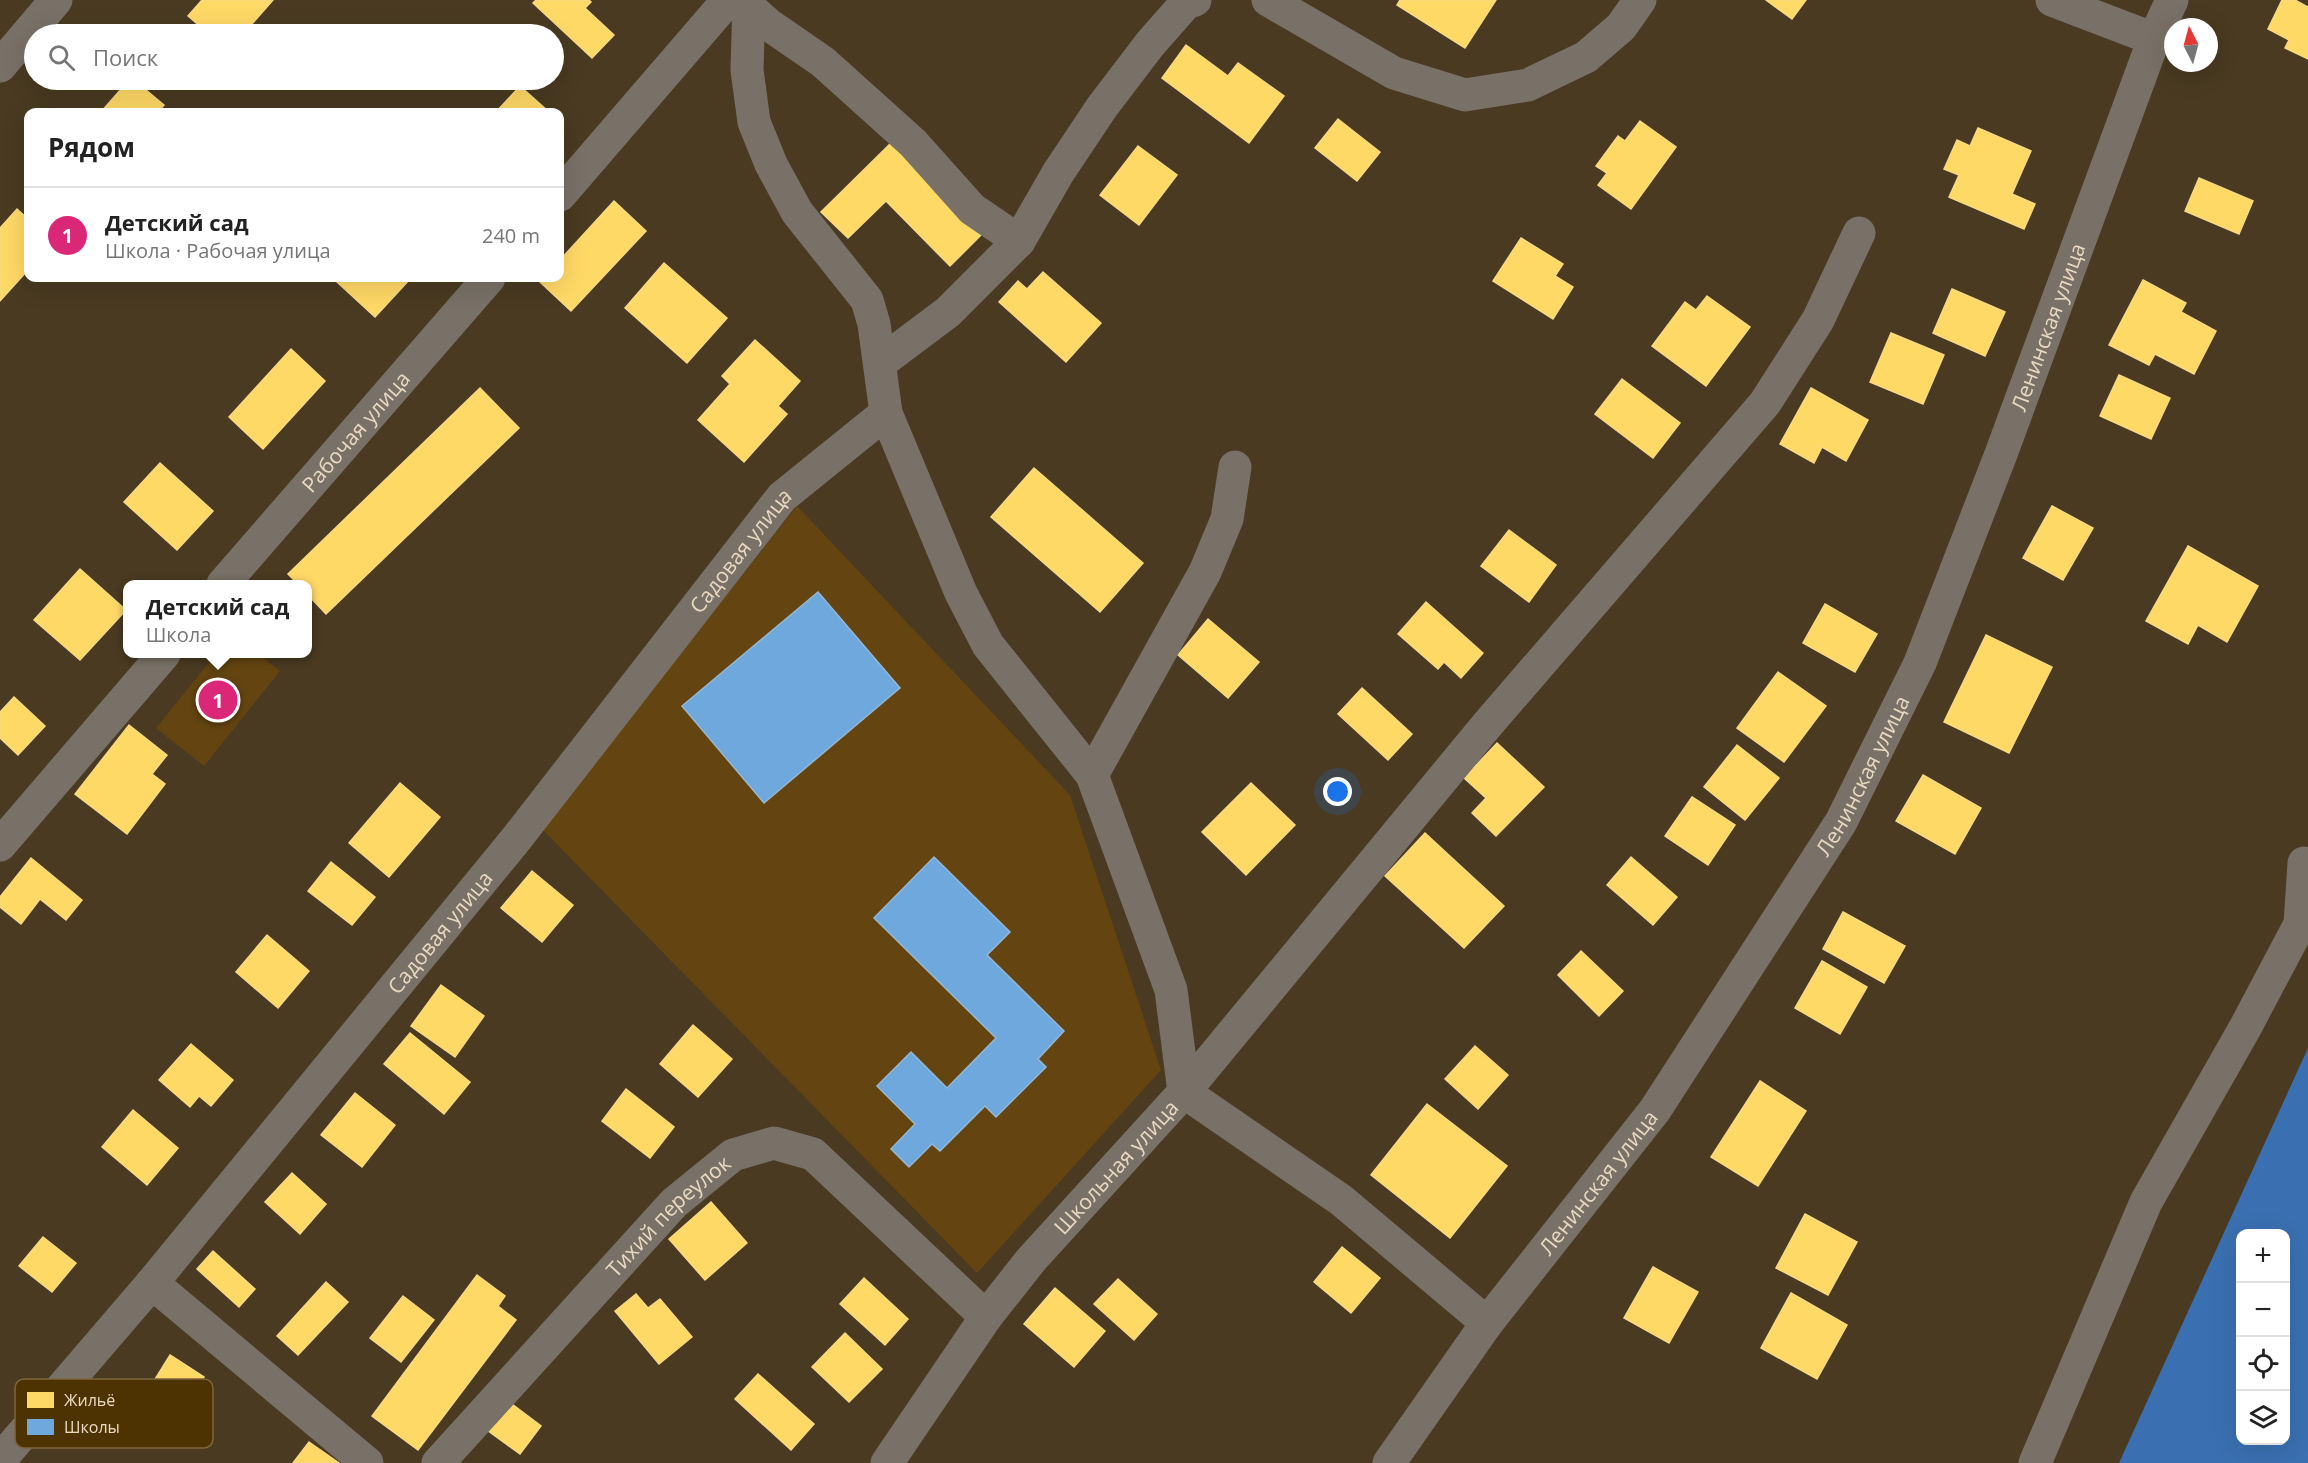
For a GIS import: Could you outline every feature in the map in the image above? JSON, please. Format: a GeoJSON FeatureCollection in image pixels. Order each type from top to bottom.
{"type":"FeatureCollection","features":[{"type":"Feature","properties":{"kind":"street"},"geometry":{"type":"LineString","coordinates":[[36,24],[56,0]]}},
{"type":"Feature","properties":{"kind":"street"},"geometry":{"type":"LineString","coordinates":[[880,363],[948,312],[1019,241],[1058,173],[1102,107],[1150,44],[1186,3],[1195,0]]}},
{"type":"Feature","properties":{"kind":"street"},"geometry":{"type":"LineString","coordinates":[[1268,0],[1394,73],[1465,94],[1528,85],[1586,57],[1621,27],[1640,0]]}},
{"type":"Feature","properties":{"kind":"street"},"geometry":{"type":"LineString","coordinates":[[2052,0],[2154,39]]}},
{"type":"Feature","properties":{"kind":"street","name":"Ленинская улица"},"geometry":{"type":"LineString","coordinates":[[1389,1463],[1487,1323],[1655,1110],[1841,822],[1920,663],[2001,454],[2154,39],[2172,0]]}},
{"type":"Feature","properties":{"kind":"street"},"geometry":{"type":"LineString","coordinates":[[742,2],[768,24],[823,62],[913,143],[972,209],[1019,241]]}},
{"type":"Feature","properties":{"kind":"street"},"geometry":{"type":"LineString","coordinates":[[564,191],[742,2]]}},
{"type":"Feature","properties":{"kind":"street"},"geometry":{"type":"LineString","coordinates":[[742,2],[754,122],[771,164],[797,212],[867,300],[874,324],[886,413],[961,593],[988,645],[1092,775],[1171,990],[1184,1092]]}},
{"type":"Feature","properties":{"kind":"street"},"geometry":{"type":"LineString","coordinates":[[0,66],[24,38]]}},
{"type":"Feature","properties":{"kind":"street"},"geometry":{"type":"LineString","coordinates":[[1184,1092],[1487,725],[1765,403],[1818,320],[1859,233]]}},
{"type":"Feature","properties":{"kind":"street","name":"Рабочая улица"},"geometry":{"type":"LineString","coordinates":[[227,580],[486,282]]}},
{"type":"Feature","properties":{"kind":"street","name":"Садовая улица"},"geometry":{"type":"LineString","coordinates":[[70,1379],[152,1283],[516,838],[782,497],[886,413]]}},
{"type":"Feature","properties":{"kind":"street"},"geometry":{"type":"LineString","coordinates":[[1092,775],[1205,572],[1227,519],[1235,466]]}},
{"type":"Feature","properties":{"kind":"street"},"geometry":{"type":"LineString","coordinates":[[0,845],[161,658]]}},
{"type":"Feature","properties":{"kind":"street"},"geometry":{"type":"LineString","coordinates":[[2035,1463],[2146,1202],[2301,924],[2304,863]]}},
{"type":"Feature","properties":{"kind":"street","name":"Школьная улица"},"geometry":{"type":"LineString","coordinates":[[887,1463],[986,1317],[1031,1260],[1184,1092],[1341,1200],[1487,1323]]}},
{"type":"Feature","properties":{"kind":"street","name":"Тихий переулок"},"geometry":{"type":"LineString","coordinates":[[438,1463],[674,1203],[733,1155],[774,1143],[813,1154],[986,1317]]}},
{"type":"Feature","properties":{"kind":"street"},"geometry":{"type":"LineString","coordinates":[[152,1283],[367,1463]]}},
{"type":"Feature","properties":{"kind":"street","name":"Садовая улица"},"geometry":{"type":"LineString","coordinates":[[0,1460],[15,1443]]}},
{"type":"Feature","properties":{"kind":"shaded area"},"geometry":{"type":"Polygon","coordinates":[[[797,506],[1070,795],[1161,1070],[977,1273],[542,829],[797,506]]]}},
{"type":"Feature","properties":{"kind":"shaded area"},"geometry":{"type":"Polygon","coordinates":[[[213,658],[263,658],[280,671],[204,766],[156,728],[213,658]]]}},
{"type":"Feature","properties":{"kind":"water"},"geometry":{"type":"Polygon","coordinates":[[[2308,1048],[2308,1463],[2119,1463],[2308,1048]]]}},
{"type":"Feature","properties":{"kind":"building: Жильё"},"geometry":{"type":"Polygon","coordinates":[[[202,0],[273,0],[252,24],[197,24],[188,16],[202,0]]]}},
{"type":"Feature","properties":{"kind":"building: Жильё"},"geometry":{"type":"Polygon","coordinates":[[[536,0],[589,0],[591,2],[585,8],[614,35],[592,58],[564,32],[564,24],[556,24],[533,3],[536,0]]]}},
{"type":"Feature","properties":{"kind":"building: Жильё"},"geometry":{"type":"Polygon","coordinates":[[[1400,0],[1496,0],[1465,48],[1397,5],[1400,0]]]}},
{"type":"Feature","properties":{"kind":"building: Жильё"},"geometry":{"type":"Polygon","coordinates":[[[1766,0],[1806,0],[1792,19],[1766,0]]]}},
{"type":"Feature","properties":{"kind":"building: Жильё"},"geometry":{"type":"Polygon","coordinates":[[[2282,0],[2295,0],[2308,7],[2308,59],[2285,48],[2289,40],[2268,29],[2282,0]]]}},
{"type":"Feature","properties":{"kind":"building: Жильё"},"geometry":{"type":"Polygon","coordinates":[[[1186,45],[1228,76],[1238,63],[1284,96],[1249,143],[1162,78],[1186,45]]]}},
{"type":"Feature","properties":{"kind":"building: Жильё"},"geometry":{"type":"Polygon","coordinates":[[[120,90],[146,90],[164,105],[161,108],[104,108],[120,90]]]}},
{"type":"Feature","properties":{"kind":"building: Жильё"},"geometry":{"type":"Polygon","coordinates":[[[516,90],[524,90],[545,108],[500,108],[516,90]]]}},
{"type":"Feature","properties":{"kind":"building: Жильё"},"geometry":{"type":"Polygon","coordinates":[[[1338,119],[1380,152],[1357,181],[1315,148],[1338,119]]]}},
{"type":"Feature","properties":{"kind":"building: Жильё"},"geometry":{"type":"Polygon","coordinates":[[[1640,121],[1676,147],[1631,209],[1598,185],[1607,173],[1596,166],[1618,136],[1625,141],[1640,121]]]}},
{"type":"Feature","properties":{"kind":"building: Жильё"},"geometry":{"type":"Polygon","coordinates":[[[1978,128],[2031,151],[2012,194],[2035,204],[2024,229],[1949,197],[1959,175],[1944,169],[1957,140],[1970,146],[1978,128]]]}},
{"type":"Feature","properties":{"kind":"building: Жильё"},"geometry":{"type":"Polygon","coordinates":[[[893,141],[984,232],[950,266],[886,201],[848,238],[821,212],[893,141]]]}},
{"type":"Feature","properties":{"kind":"building: Жильё"},"geometry":{"type":"Polygon","coordinates":[[[1138,146],[1177,175],[1139,225],[1100,195],[1138,146]]]}},
{"type":"Feature","properties":{"kind":"building: Жильё"},"geometry":{"type":"Polygon","coordinates":[[[2199,178],[2253,201],[2239,234],[2185,211],[2199,178]]]}},
{"type":"Feature","properties":{"kind":"building: Жильё"},"geometry":{"type":"Polygon","coordinates":[[[614,201],[646,231],[571,311],[540,282],[564,282],[564,256],[614,201]]]}},
{"type":"Feature","properties":{"kind":"building: Жильё"},"geometry":{"type":"Polygon","coordinates":[[[17,209],[24,215],[24,274],[0,301],[0,228],[17,209]]]}},
{"type":"Feature","properties":{"kind":"building: Жильё"},"geometry":{"type":"Polygon","coordinates":[[[1521,238],[1563,264],[1555,276],[1573,287],[1553,319],[1493,281],[1521,238]]]}},
{"type":"Feature","properties":{"kind":"building: Жильё"},"geometry":{"type":"Polygon","coordinates":[[[664,263],[727,318],[687,363],[625,308],[664,263]]]}},
{"type":"Feature","properties":{"kind":"building: Жильё"},"geometry":{"type":"Polygon","coordinates":[[[1043,272],[1101,323],[1066,362],[999,302],[1018,281],[1027,289],[1043,272]]]}},
{"type":"Feature","properties":{"kind":"building: Жильё"},"geometry":{"type":"Polygon","coordinates":[[[2143,280],[2186,303],[2181,312],[2216,331],[2194,374],[2155,354],[2149,365],[2109,345],[2143,280]]]}},
{"type":"Feature","properties":{"kind":"building: Жильё"},"geometry":{"type":"Polygon","coordinates":[[[337,282],[407,282],[375,317],[337,282]]]}},
{"type":"Feature","properties":{"kind":"building: Жильё"},"geometry":{"type":"Polygon","coordinates":[[[1952,289],[2005,312],[1985,356],[1933,333],[1952,289]]]}},
{"type":"Feature","properties":{"kind":"building: Жильё"},"geometry":{"type":"Polygon","coordinates":[[[1707,296],[1750,327],[1706,386],[1652,346],[1685,302],[1696,310],[1707,296]]]}},
{"type":"Feature","properties":{"kind":"building: Жильё"},"geometry":{"type":"Polygon","coordinates":[[[1891,333],[1944,355],[1923,404],[1870,382],[1891,333]]]}},
{"type":"Feature","properties":{"kind":"building: Жильё"},"geometry":{"type":"Polygon","coordinates":[[[755,340],[800,381],[778,406],[787,414],[744,462],[698,420],[730,384],[722,376],[755,340]]]}},
{"type":"Feature","properties":{"kind":"building: Жильё"},"geometry":{"type":"Polygon","coordinates":[[[291,349],[325,381],[263,449],[229,417],[291,349]]]}},
{"type":"Feature","properties":{"kind":"building: Жильё"},"geometry":{"type":"Polygon","coordinates":[[[2119,375],[2170,398],[2151,439],[2100,416],[2119,375]]]}},
{"type":"Feature","properties":{"kind":"building: Жильё"},"geometry":{"type":"Polygon","coordinates":[[[1622,379],[1680,423],[1653,458],[1595,414],[1622,379]]]}},
{"type":"Feature","properties":{"kind":"building: Жильё"},"geometry":{"type":"Polygon","coordinates":[[[480,388],[519,428],[326,614],[312,599],[312,580],[294,580],[288,574],[480,388]]]}},
{"type":"Feature","properties":{"kind":"building: Жильё"},"geometry":{"type":"Polygon","coordinates":[[[1811,388],[1868,420],[1846,461],[1822,447],[1814,463],[1780,444],[1811,388]]]}},
{"type":"Feature","properties":{"kind":"building: Жильё"},"geometry":{"type":"Polygon","coordinates":[[[160,463],[213,511],[177,550],[124,502],[160,463]]]}},
{"type":"Feature","properties":{"kind":"building: Жильё"},"geometry":{"type":"Polygon","coordinates":[[[1034,468],[1143,563],[1100,612],[991,517],[1034,468]]]}},
{"type":"Feature","properties":{"kind":"building: Жильё"},"geometry":{"type":"Polygon","coordinates":[[[2052,506],[2093,528],[2063,580],[2023,558],[2052,506]]]}},
{"type":"Feature","properties":{"kind":"building: Жильё"},"geometry":{"type":"Polygon","coordinates":[[[1509,530],[1556,565],[1529,602],[1481,566],[1509,530]]]}},
{"type":"Feature","properties":{"kind":"building: Жильё"},"geometry":{"type":"Polygon","coordinates":[[[2188,546],[2258,586],[2227,642],[2198,625],[2188,644],[2146,621],[2188,546]]]}},
{"type":"Feature","properties":{"kind":"building: Жильё"},"geometry":{"type":"Polygon","coordinates":[[[80,569],[123,607],[123,613],[80,660],[34,620],[80,569]]]}},
{"type":"Feature","properties":{"kind":"building: Жильё"},"geometry":{"type":"Polygon","coordinates":[[[1426,602],[1483,653],[1461,678],[1444,662],[1438,669],[1398,634],[1426,602]]]}},
{"type":"Feature","properties":{"kind":"building: Жильё"},"geometry":{"type":"Polygon","coordinates":[[[1825,604],[1877,634],[1855,672],[1803,643],[1825,604]]]}},
{"type":"Feature","properties":{"kind":"building: Жильё"},"geometry":{"type":"Polygon","coordinates":[[[1208,619],[1259,662],[1228,698],[1178,655],[1208,619]]]}},
{"type":"Feature","properties":{"kind":"building: Жильё"},"geometry":{"type":"Polygon","coordinates":[[[1986,635],[2052,667],[2009,753],[1944,722],[1986,635]]]}},
{"type":"Feature","properties":{"kind":"building: Жильё"},"geometry":{"type":"Polygon","coordinates":[[[1778,672],[1826,706],[1784,762],[1737,728],[1778,672]]]}},
{"type":"Feature","properties":{"kind":"building: Жильё"},"geometry":{"type":"Polygon","coordinates":[[[1362,688],[1412,734],[1388,760],[1338,714],[1362,688]]]}},
{"type":"Feature","properties":{"kind":"building: Жильё"},"geometry":{"type":"Polygon","coordinates":[[[14,697],[45,726],[18,755],[0,738],[0,712],[14,697]]]}},
{"type":"Feature","properties":{"kind":"building: Жильё"},"geometry":{"type":"Polygon","coordinates":[[[129,725],[167,755],[152,774],[165,784],[127,834],[75,794],[129,725]]]}},
{"type":"Feature","properties":{"kind":"building: Жильё"},"geometry":{"type":"Polygon","coordinates":[[[1497,743],[1544,787],[1496,836],[1472,813],[1486,798],[1464,778],[1497,743]]]}},
{"type":"Feature","properties":{"kind":"building: Жильё"},"geometry":{"type":"Polygon","coordinates":[[[1737,745],[1779,778],[1745,820],[1704,787],[1737,745]]]}},
{"type":"Feature","properties":{"kind":"building: Жильё"},"geometry":{"type":"Polygon","coordinates":[[[1923,775],[1981,808],[1955,854],[1896,821],[1923,775]]]}},
{"type":"Feature","properties":{"kind":"building: Жильё"},"geometry":{"type":"Polygon","coordinates":[[[400,783],[440,817],[389,877],[349,843],[400,783]]]}},
{"type":"Feature","properties":{"kind":"building: Жильё"},"geometry":{"type":"Polygon","coordinates":[[[1251,783],[1295,825],[1246,875],[1202,832],[1251,783]]]}},
{"type":"Feature","properties":{"kind":"building: Жильё"},"geometry":{"type":"Polygon","coordinates":[[[1692,797],[1735,825],[1708,865],[1665,836],[1692,797]]]}},
{"type":"Feature","properties":{"kind":"building: Жильё"},"geometry":{"type":"Polygon","coordinates":[[[1425,833],[1504,906],[1464,948],[1385,876],[1425,833]]]}},
{"type":"Feature","properties":{"kind":"building: Жильё"},"geometry":{"type":"Polygon","coordinates":[[[1631,857],[1677,897],[1653,925],[1607,885],[1631,857]]]}},
{"type":"Feature","properties":{"kind":"building: Жильё"},"geometry":{"type":"Polygon","coordinates":[[[31,858],[82,900],[66,920],[40,899],[21,924],[0,907],[0,897],[31,858]]]}},
{"type":"Feature","properties":{"kind":"building: Жильё"},"geometry":{"type":"Polygon","coordinates":[[[331,862],[375,897],[352,925],[308,891],[331,862]]]}},
{"type":"Feature","properties":{"kind":"building: Жильё"},"geometry":{"type":"Polygon","coordinates":[[[532,871],[573,905],[542,942],[501,908],[532,871]]]}},
{"type":"Feature","properties":{"kind":"building: Жильё"},"geometry":{"type":"Polygon","coordinates":[[[1843,912],[1905,946],[1884,983],[1823,949],[1843,912]]]}},
{"type":"Feature","properties":{"kind":"building: Жильё"},"geometry":{"type":"Polygon","coordinates":[[[267,935],[309,971],[278,1008],[236,972],[267,935]]]}},
{"type":"Feature","properties":{"kind":"building: Жильё"},"geometry":{"type":"Polygon","coordinates":[[[1581,951],[1623,991],[1599,1016],[1558,975],[1581,951]]]}},
{"type":"Feature","properties":{"kind":"building: Жильё"},"geometry":{"type":"Polygon","coordinates":[[[1822,961],[1867,987],[1840,1034],[1795,1008],[1822,961]]]}},
{"type":"Feature","properties":{"kind":"building: Жильё"},"geometry":{"type":"Polygon","coordinates":[[[441,985],[484,1016],[455,1057],[411,1026],[441,985]]]}},
{"type":"Feature","properties":{"kind":"building: Жильё"},"geometry":{"type":"Polygon","coordinates":[[[693,1025],[732,1059],[698,1097],[660,1064],[693,1025]]]}},
{"type":"Feature","properties":{"kind":"building: Жильё"},"geometry":{"type":"Polygon","coordinates":[[[410,1033],[470,1082],[444,1114],[384,1064],[410,1033]]]}},
{"type":"Feature","properties":{"kind":"building: Жильё"},"geometry":{"type":"Polygon","coordinates":[[[191,1044],[233,1080],[211,1106],[199,1096],[190,1107],[159,1080],[191,1044]]]}},
{"type":"Feature","properties":{"kind":"building: Жильё"},"geometry":{"type":"Polygon","coordinates":[[[1475,1046],[1508,1075],[1478,1109],[1445,1079],[1475,1046]]]}},
{"type":"Feature","properties":{"kind":"building: Жильё"},"geometry":{"type":"Polygon","coordinates":[[[1760,1081],[1806,1111],[1758,1186],[1711,1157],[1760,1081]]]}},
{"type":"Feature","properties":{"kind":"building: Жильё"},"geometry":{"type":"Polygon","coordinates":[[[626,1089],[674,1127],[650,1158],[602,1121],[626,1089]]]}},
{"type":"Feature","properties":{"kind":"building: Жильё"},"geometry":{"type":"Polygon","coordinates":[[[355,1093],[395,1125],[362,1167],[321,1135],[355,1093]]]}},
{"type":"Feature","properties":{"kind":"building: Жильё"},"geometry":{"type":"Polygon","coordinates":[[[1427,1104],[1507,1166],[1450,1238],[1371,1175],[1427,1104]]]}},
{"type":"Feature","properties":{"kind":"building: Жильё"},"geometry":{"type":"Polygon","coordinates":[[[133,1110],[178,1148],[147,1185],[102,1147],[133,1110]]]}},
{"type":"Feature","properties":{"kind":"building: Жильё"},"geometry":{"type":"Polygon","coordinates":[[[292,1173],[326,1204],[300,1234],[265,1202],[292,1173]]]}},
{"type":"Feature","properties":{"kind":"building: Жильё"},"geometry":{"type":"Polygon","coordinates":[[[711,1202],[747,1243],[705,1280],[669,1239],[711,1202]]]}},
{"type":"Feature","properties":{"kind":"building: Жильё"},"geometry":{"type":"Polygon","coordinates":[[[1805,1214],[1857,1242],[1828,1295],[1776,1268],[1805,1214]]]}},
{"type":"Feature","properties":{"kind":"building: Жильё"},"geometry":{"type":"Polygon","coordinates":[[[43,1237],[76,1263],[52,1292],[19,1266],[43,1237]]]}},
{"type":"Feature","properties":{"kind":"building: Жильё"},"geometry":{"type":"Polygon","coordinates":[[[1342,1247],[1380,1278],[1351,1313],[1314,1282],[1342,1247]]]}},
{"type":"Feature","properties":{"kind":"building: Жильё"},"geometry":{"type":"Polygon","coordinates":[[[213,1251],[255,1289],[239,1307],[197,1269],[213,1251]]]}},
{"type":"Feature","properties":{"kind":"building: Жильё"},"geometry":{"type":"Polygon","coordinates":[[[1653,1267],[1698,1292],[1669,1343],[1624,1318],[1653,1267]]]}},
{"type":"Feature","properties":{"kind":"building: Жильё"},"geometry":{"type":"Polygon","coordinates":[[[477,1275],[505,1296],[498,1306],[516,1320],[418,1450],[372,1416],[477,1275]]]}},
{"type":"Feature","properties":{"kind":"building: Жильё"},"geometry":{"type":"Polygon","coordinates":[[[864,1278],[908,1319],[885,1345],[840,1304],[864,1278]]]}},
{"type":"Feature","properties":{"kind":"building: Жильё"},"geometry":{"type":"Polygon","coordinates":[[[1118,1279],[1157,1314],[1134,1340],[1094,1304],[1118,1279]]]}},
{"type":"Feature","properties":{"kind":"building: Жильё"},"geometry":{"type":"Polygon","coordinates":[[[326,1282],[348,1302],[298,1355],[277,1336],[326,1282]]]}},
{"type":"Feature","properties":{"kind":"building: Жильё"},"geometry":{"type":"Polygon","coordinates":[[[1055,1288],[1105,1331],[1074,1367],[1024,1324],[1055,1288]]]}},
{"type":"Feature","properties":{"kind":"building: Жильё"},"geometry":{"type":"Polygon","coordinates":[[[1791,1293],[1847,1325],[1817,1379],[1761,1348],[1791,1293]]]}},
{"type":"Feature","properties":{"kind":"building: Жильё"},"geometry":{"type":"Polygon","coordinates":[[[636,1294],[648,1308],[660,1299],[692,1337],[659,1364],[615,1311],[636,1294]]]}},
{"type":"Feature","properties":{"kind":"building: Жильё"},"geometry":{"type":"Polygon","coordinates":[[[403,1296],[434,1320],[401,1362],[370,1338],[403,1296]]]}},
{"type":"Feature","properties":{"kind":"building: Жильё"},"geometry":{"type":"Polygon","coordinates":[[[845,1333],[882,1369],[849,1402],[812,1367],[845,1333]]]}},
{"type":"Feature","properties":{"kind":"building: Жильё"},"geometry":{"type":"Polygon","coordinates":[[[170,1355],[204,1377],[203,1379],[155,1379],[170,1355]]]}},
{"type":"Feature","properties":{"kind":"building: Жильё"},"geometry":{"type":"Polygon","coordinates":[[[758,1374],[814,1424],[791,1450],[735,1399],[758,1374]]]}},
{"type":"Feature","properties":{"kind":"building: Жильё"},"geometry":{"type":"Polygon","coordinates":[[[508,1401],[541,1426],[520,1454],[487,1430],[508,1401]]]}},
{"type":"Feature","properties":{"kind":"building: Жильё"},"geometry":{"type":"Polygon","coordinates":[[[309,1442],[339,1463],[293,1463],[309,1442]]]}},
{"type":"Feature","properties":{"kind":"building: Школы"},"geometry":{"type":"Polygon","coordinates":[[[818,592],[900,688],[764,803],[682,706],[818,592]]]}},
{"type":"Feature","properties":{"kind":"building: Школы"},"geometry":{"type":"Polygon","coordinates":[[[934,857],[1010,932],[987,955],[1064,1031],[1038,1059],[1046,1067],[996,1117],[985,1106],[940,1151],[932,1144],[909,1167],[891,1149],[915,1124],[877,1086],[911,1052],[947,1088],[996,1038],[874,918],[934,857]]]}},
{"type":"Feature","properties":{"kind":"place","name":"Детский сад"},"geometry":{"type":"Point","coordinates":[218,700]}}]}
